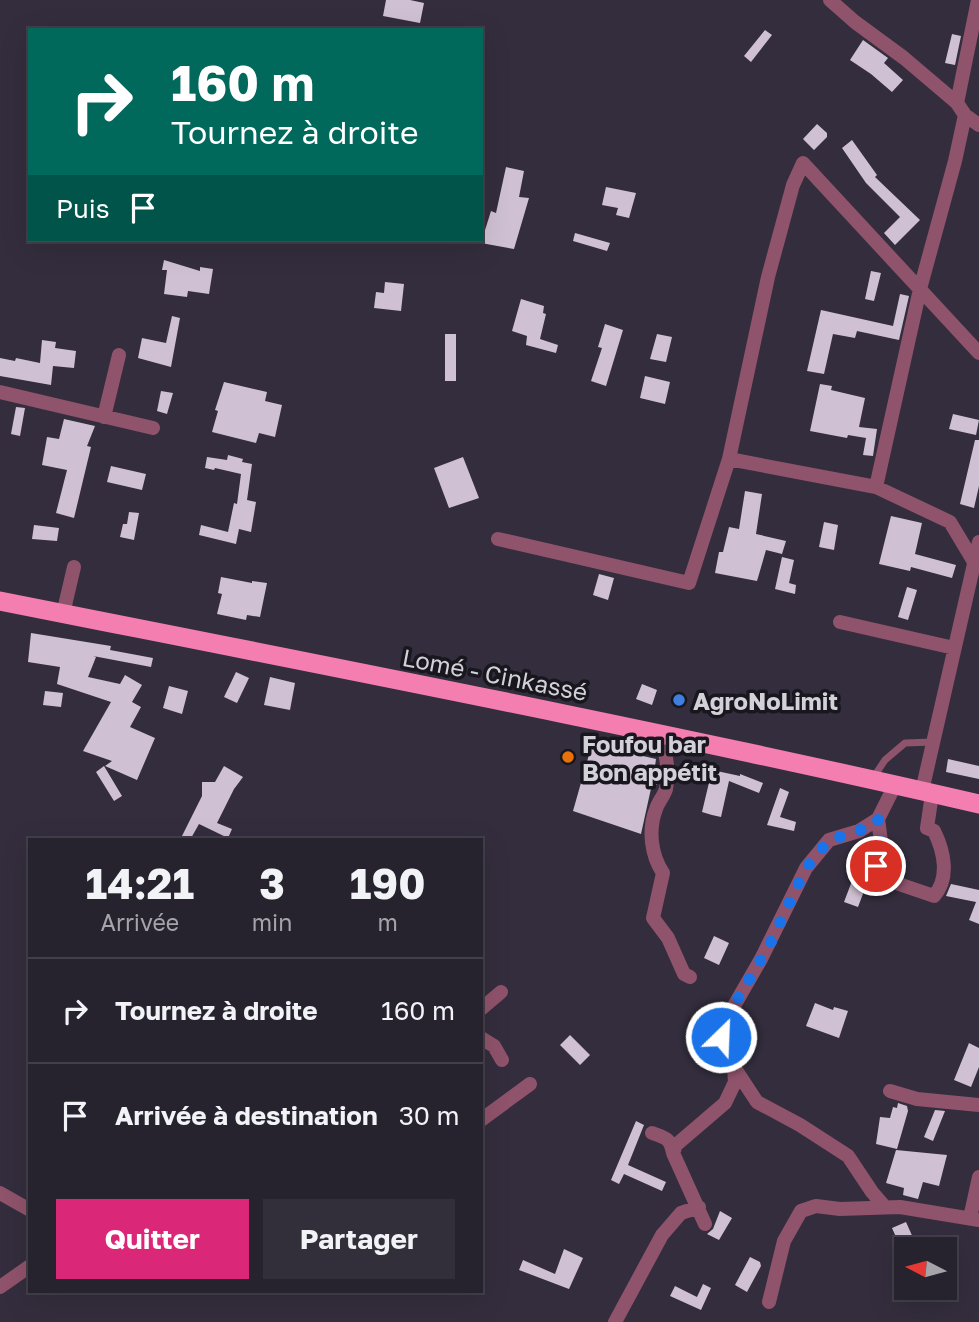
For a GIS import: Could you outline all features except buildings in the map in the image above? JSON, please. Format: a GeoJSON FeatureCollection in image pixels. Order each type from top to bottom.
{"type":"FeatureCollection","features":[{"type":"Feature","properties":{"kind":"highway","name":"Lomé - Cinkassé"},"geometry":{"type":"LineString","coordinates":[[0,601],[661,734],[979,804]]}},
{"type":"Feature","properties":{"kind":"street"},"geometry":{"type":"LineString","coordinates":[[830,0],[979,125]]}},
{"type":"Feature","properties":{"kind":"street"},"geometry":{"type":"LineString","coordinates":[[876,488],[920,289],[955,161],[978,0]]}},
{"type":"Feature","properties":{"kind":"street"},"geometry":{"type":"LineString","coordinates":[[498,539],[689,583],[729,459],[768,276],[793,186],[803,163],[979,353]]}},
{"type":"Feature","properties":{"kind":"street"},"geometry":{"type":"LineString","coordinates":[[104,417],[119,355]]}},
{"type":"Feature","properties":{"kind":"street"},"geometry":{"type":"LineString","coordinates":[[0,392],[153,428]]}},
{"type":"Feature","properties":{"kind":"street"},"geometry":{"type":"LineString","coordinates":[[729,459],[876,488],[950,522],[974,562]]}},
{"type":"Feature","properties":{"kind":"street"},"geometry":{"type":"LineString","coordinates":[[878,819],[881,842],[876,866],[893,882],[934,896],[940,889],[944,876],[938,839],[934,831],[927,828],[927,792],[933,742],[979,542]]}},
{"type":"Feature","properties":{"kind":"street"},"geometry":{"type":"LineString","coordinates":[[63,614],[74,567]]}},
{"type":"Feature","properties":{"kind":"street"},"geometry":{"type":"LineString","coordinates":[[840,622],[954,648]]}},
{"type":"Feature","properties":{"kind":"street"},"geometry":{"type":"LineString","coordinates":[[661,734],[667,768],[666,790],[656,809],[652,845],[663,873],[653,918],[668,938],[684,974],[690,977]]}},
{"type":"Feature","properties":{"kind":"street"},"geometry":{"type":"LineString","coordinates":[[886,1207],[872,1192],[848,1156],[800,1125],[757,1102],[734,1067],[721,1037],[727,1017],[766,950],[806,868],[829,840],[859,831],[878,819],[895,785]]}},
{"type":"Feature","properties":{"kind":"street"},"geometry":{"type":"LineString","coordinates":[[483,1007],[501,992]]}},
{"type":"Feature","properties":{"kind":"street"},"geometry":{"type":"LineString","coordinates":[[483,1039],[494,1046],[502,1060]]}},
{"type":"Feature","properties":{"kind":"street"},"geometry":{"type":"LineString","coordinates":[[673,1153],[688,1134],[725,1103],[735,1082],[734,1067]]}},
{"type":"Feature","properties":{"kind":"street"},"geometry":{"type":"LineString","coordinates":[[483,1119],[530,1084]]}},
{"type":"Feature","properties":{"kind":"street"},"geometry":{"type":"LineString","coordinates":[[890,1091],[917,1099],[979,1105]]}},
{"type":"Feature","properties":{"kind":"street"},"geometry":{"type":"LineString","coordinates":[[688,1134],[660,1135],[671,1142],[681,1173],[705,1224]]}},
{"type":"Feature","properties":{"kind":"street"},"geometry":{"type":"LineString","coordinates":[[769,1302],[784,1241],[801,1211],[816,1206],[840,1209],[900,1207],[974,1219],[979,1177]]}},
{"type":"Feature","properties":{"kind":"street"},"geometry":{"type":"LineString","coordinates":[[0,1193],[28,1209]]}},
{"type":"Feature","properties":{"kind":"street"},"geometry":{"type":"LineString","coordinates":[[615,1322],[662,1235],[681,1213],[699,1207]]}},
{"type":"Feature","properties":{"kind":"street"},"geometry":{"type":"LineString","coordinates":[[0,1287],[28,1267]]}},
{"type":"Feature","properties":{"kind":"lane"},"geometry":{"type":"LineString","coordinates":[[872,780],[885,760],[905,743],[933,742]]}},
{"type":"Feature","properties":{"kind":"place","name":"AgroNoLimit"},"geometry":{"type":"Point","coordinates":[679,700]}},
{"type":"Feature","properties":{"kind":"place","name":"Foufou bar Bon appétit"},"geometry":{"type":"Point","coordinates":[568,757]}},
{"type":"Feature","properties":{"kind":"route"},"geometry":{"type":"LineString","coordinates":[[721,1037],[727,1017],[769,946],[806,868],[829,840],[859,831],[878,819],[881,842],[876,866]]}}]}
